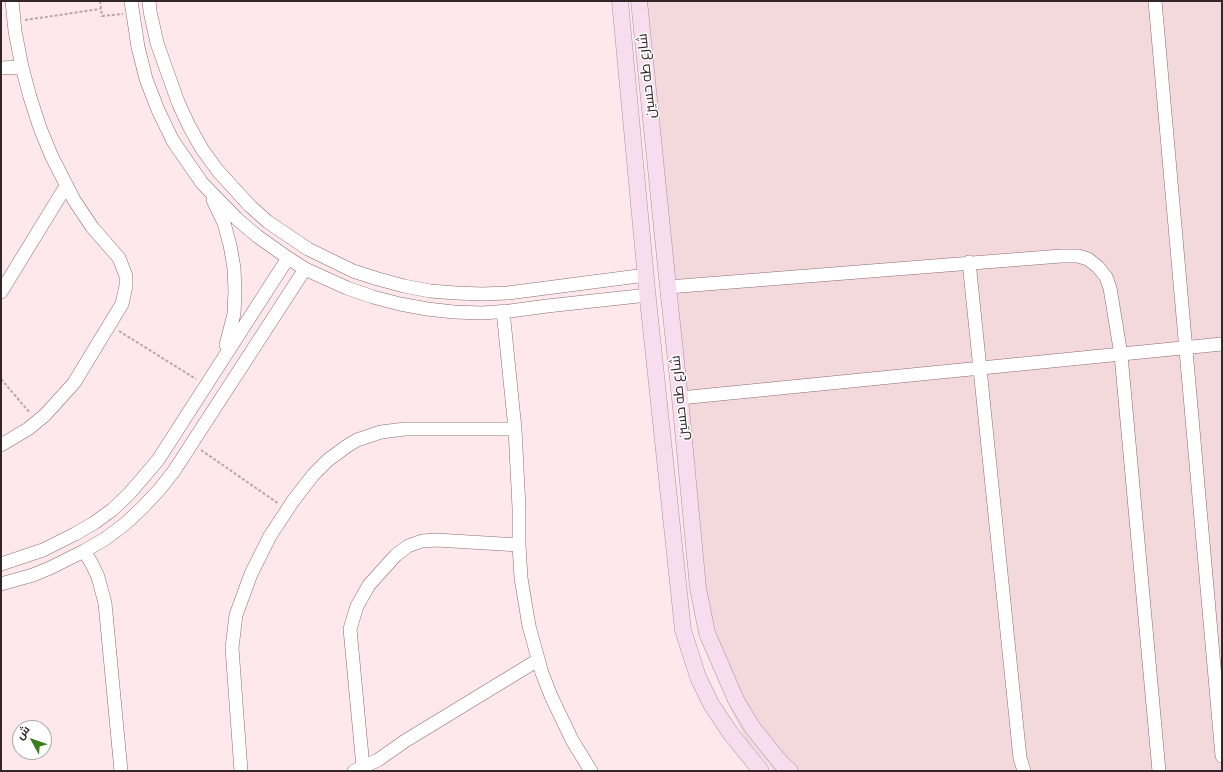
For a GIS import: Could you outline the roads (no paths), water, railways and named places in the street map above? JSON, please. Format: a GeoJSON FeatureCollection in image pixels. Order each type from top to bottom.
{"type":"FeatureCollection","features":[{"type":"Feature","properties":{"kind":"main road","name":"شارع طه حسين"},"geometry":{"type":"LineString","coordinates":[[620,1],[647,287],[683,630],[698,677],[711,704],[730,734],[761,771]]}},
{"type":"Feature","properties":{"kind":"main road","name":"شارع طه حسين"},"geometry":{"type":"LineString","coordinates":[[639,1],[698,588],[707,633],[736,700],[752,727],[780,762],[790,771]]}},
{"type":"Feature","properties":{"kind":"main road"},"geometry":{"type":"LineString","coordinates":[[647,287],[668,287]]}},
{"type":"Feature","properties":{"kind":"street"},"geometry":{"type":"LineString","coordinates":[[1,444],[28,429],[38,421],[60,400],[74,383],[122,304],[125,295],[126,276],[116,255],[83,214],[66,186],[52,157],[30,98],[22,66],[14,22],[12,1]]}},
{"type":"Feature","properties":{"kind":"street"},"geometry":{"type":"LineString","coordinates":[[149,1],[157,43],[178,102],[202,149],[218,171],[250,206],[268,222],[308,249],[329,260],[378,279],[423,290],[482,294],[647,287]]}},
{"type":"Feature","properties":{"kind":"street"},"geometry":{"type":"LineString","coordinates":[[1155,1],[1222,756]]}},
{"type":"Feature","properties":{"kind":"street"},"geometry":{"type":"LineString","coordinates":[[131,7],[141,60],[146,79],[158,110],[173,141],[214,202],[224,223],[230,245],[234,268],[234,314],[222,358]]}},
{"type":"Feature","properties":{"kind":"street"},"geometry":{"type":"LineString","coordinates":[[1,68],[22,66]]}},
{"type":"Feature","properties":{"kind":"street"},"geometry":{"type":"LineString","coordinates":[[202,183],[237,219],[257,236],[288,258],[305,268],[347,288],[400,304],[454,312],[482,313],[503,311],[647,287]]}},
{"type":"Feature","properties":{"kind":"street"},"geometry":{"type":"LineString","coordinates":[[1,292],[66,186]]}},
{"type":"Feature","properties":{"kind":"street"},"geometry":{"type":"LineString","coordinates":[[668,287],[969,262],[1061,256],[1078,256],[1088,259],[1098,267],[1106,277],[1110,288],[1120,355],[1159,771]]}},
{"type":"Feature","properties":{"kind":"street"},"geometry":{"type":"LineString","coordinates":[[1,564],[43,550],[88,527],[112,510],[139,483],[158,460],[222,358],[288,258]]}},
{"type":"Feature","properties":{"kind":"street"},"geometry":{"type":"LineString","coordinates":[[969,262],[1020,758],[1024,771]]}},
{"type":"Feature","properties":{"kind":"street"},"geometry":{"type":"LineString","coordinates":[[1,584],[21,579],[50,568],[84,552],[115,532],[142,508],[170,476],[305,268]]}},
{"type":"Feature","properties":{"kind":"street"},"geometry":{"type":"LineString","coordinates":[[503,311],[515,429],[520,508],[519,545],[524,602],[538,660],[551,696],[560,718],[590,771]]}},
{"type":"Feature","properties":{"kind":"street"},"geometry":{"type":"LineString","coordinates":[[680,398],[1185,349],[1222,344]]}},
{"type":"Feature","properties":{"kind":"street"},"geometry":{"type":"LineString","coordinates":[[240,771],[232,648],[236,614],[260,555],[287,510],[313,475],[328,460],[347,446],[369,436],[392,430],[515,429]]}},
{"type":"Feature","properties":{"kind":"street"},"geometry":{"type":"LineString","coordinates":[[519,545],[436,540],[422,541],[408,546],[396,555],[369,586],[357,606],[350,629],[359,769],[382,757],[405,741],[538,660]]}},
{"type":"Feature","properties":{"kind":"street"},"geometry":{"type":"LineString","coordinates":[[84,552],[98,577],[105,603],[121,771]]}}]}
